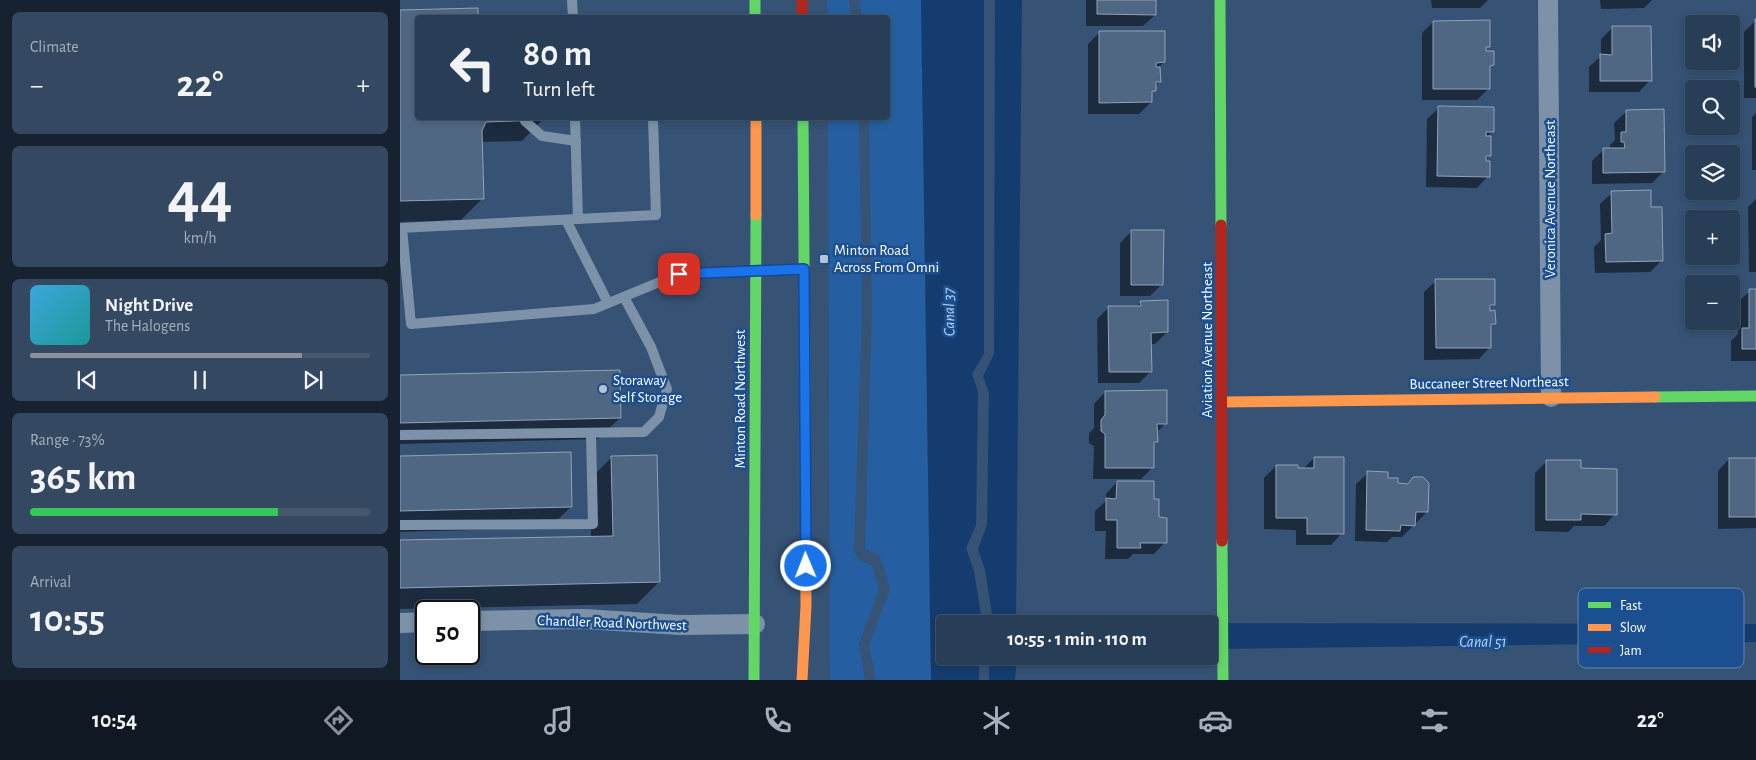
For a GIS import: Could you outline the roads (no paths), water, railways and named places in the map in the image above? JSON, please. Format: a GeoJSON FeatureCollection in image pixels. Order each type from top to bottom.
{"type":"FeatureCollection","features":[{"type":"Feature","properties":{"kind":"street"},"geometry":{"type":"LineString","coordinates":[[756,0],[756,15]]}},
{"type":"Feature","properties":{"kind":"street"},"geometry":{"type":"LineString","coordinates":[[802,0],[802,15]]}},
{"type":"Feature","properties":{"kind":"street","name":"Aviation Avenue Northeast"},"geometry":{"type":"LineString","coordinates":[[1220,0],[1223,680]]}},
{"type":"Feature","properties":{"kind":"street","name":"Veronica Avenue Northeast"},"geometry":{"type":"LineString","coordinates":[[1548,0],[1551,397]]}},
{"type":"Feature","properties":{"kind":"street","name":"Minton Road Northwest"},"geometry":{"type":"LineString","coordinates":[[754,680],[756,624],[756,120]]}},
{"type":"Feature","properties":{"kind":"street"},"geometry":{"type":"LineString","coordinates":[[802,680],[806,606],[803,120]]}},
{"type":"Feature","properties":{"kind":"street","name":"Buccaneer Street Northeast"},"geometry":{"type":"LineString","coordinates":[[1222,402],[1756,396]]}},
{"type":"Feature","properties":{"kind":"street","name":"Chandler Road Northwest"},"geometry":{"type":"LineString","coordinates":[[480,621],[584,619],[680,625],[756,624]]}},
{"type":"Feature","properties":{"kind":"street"},"geometry":{"type":"LineString","coordinates":[[400,623],[415,622]]}},
{"type":"Feature","properties":{"kind":"lane"},"geometry":{"type":"LineString","coordinates":[[572,0],[573,15]]}},
{"type":"Feature","properties":{"kind":"lane"},"geometry":{"type":"LineString","coordinates":[[576,120],[578,219]]}},
{"type":"Feature","properties":{"kind":"lane"},"geometry":{"type":"LineString","coordinates":[[653,120],[656,215],[401,228],[411,324],[594,309],[679,274],[804,269]]}},
{"type":"Feature","properties":{"kind":"lane"},"geometry":{"type":"LineString","coordinates":[[525,121],[542,136],[576,141]]}},
{"type":"Feature","properties":{"kind":"lane"},"geometry":{"type":"LineString","coordinates":[[566,220],[608,303]]}},
{"type":"Feature","properties":{"kind":"lane"},"geometry":{"type":"LineString","coordinates":[[400,435],[644,432],[659,417],[666,389],[651,347],[624,297]]}},
{"type":"Feature","properties":{"kind":"lane"},"geometry":{"type":"LineString","coordinates":[[400,525],[593,524],[591,432]]}},
{"type":"Feature","properties":{"kind":"water","name":"Canal 37"},"geometry":{"type":"Polygon","coordinates":[[[921,0],[984,0],[984,354],[972,374],[978,392],[976,525],[966,548],[974,571],[981,615],[936,615],[936,665],[979,665],[979,680],[931,680],[921,0]]]}},
{"type":"Feature","properties":{"kind":"water"},"geometry":{"type":"Polygon","coordinates":[[[995,0],[1022,0],[1016,615],[992,614],[985,570],[978,549],[987,525],[989,393],[983,376],[994,354],[995,0]]]}},
{"type":"Feature","properties":{"kind":"water","name":"Canal 51"},"geometry":{"type":"Polygon","coordinates":[[[1218,623],[1578,624],[1578,644],[1218,649],[1218,623]]]}},
{"type":"Feature","properties":{"kind":"water"},"geometry":{"type":"Polygon","coordinates":[[[1744,624],[1756,624],[1756,642],[1744,642],[1744,624]]]}},
{"type":"Feature","properties":{"kind":"water"},"geometry":{"type":"Polygon","coordinates":[[[992,665],[1016,666],[1015,680],[989,680],[989,667],[992,665]]]}},
{"type":"Feature","properties":{"kind":"place","name":"Minton Road Across From Omni"},"geometry":{"type":"Point","coordinates":[824,259]}},
{"type":"Feature","properties":{"kind":"place","name":"Storaway Self Storage"},"geometry":{"type":"Point","coordinates":[603,389]}}]}
